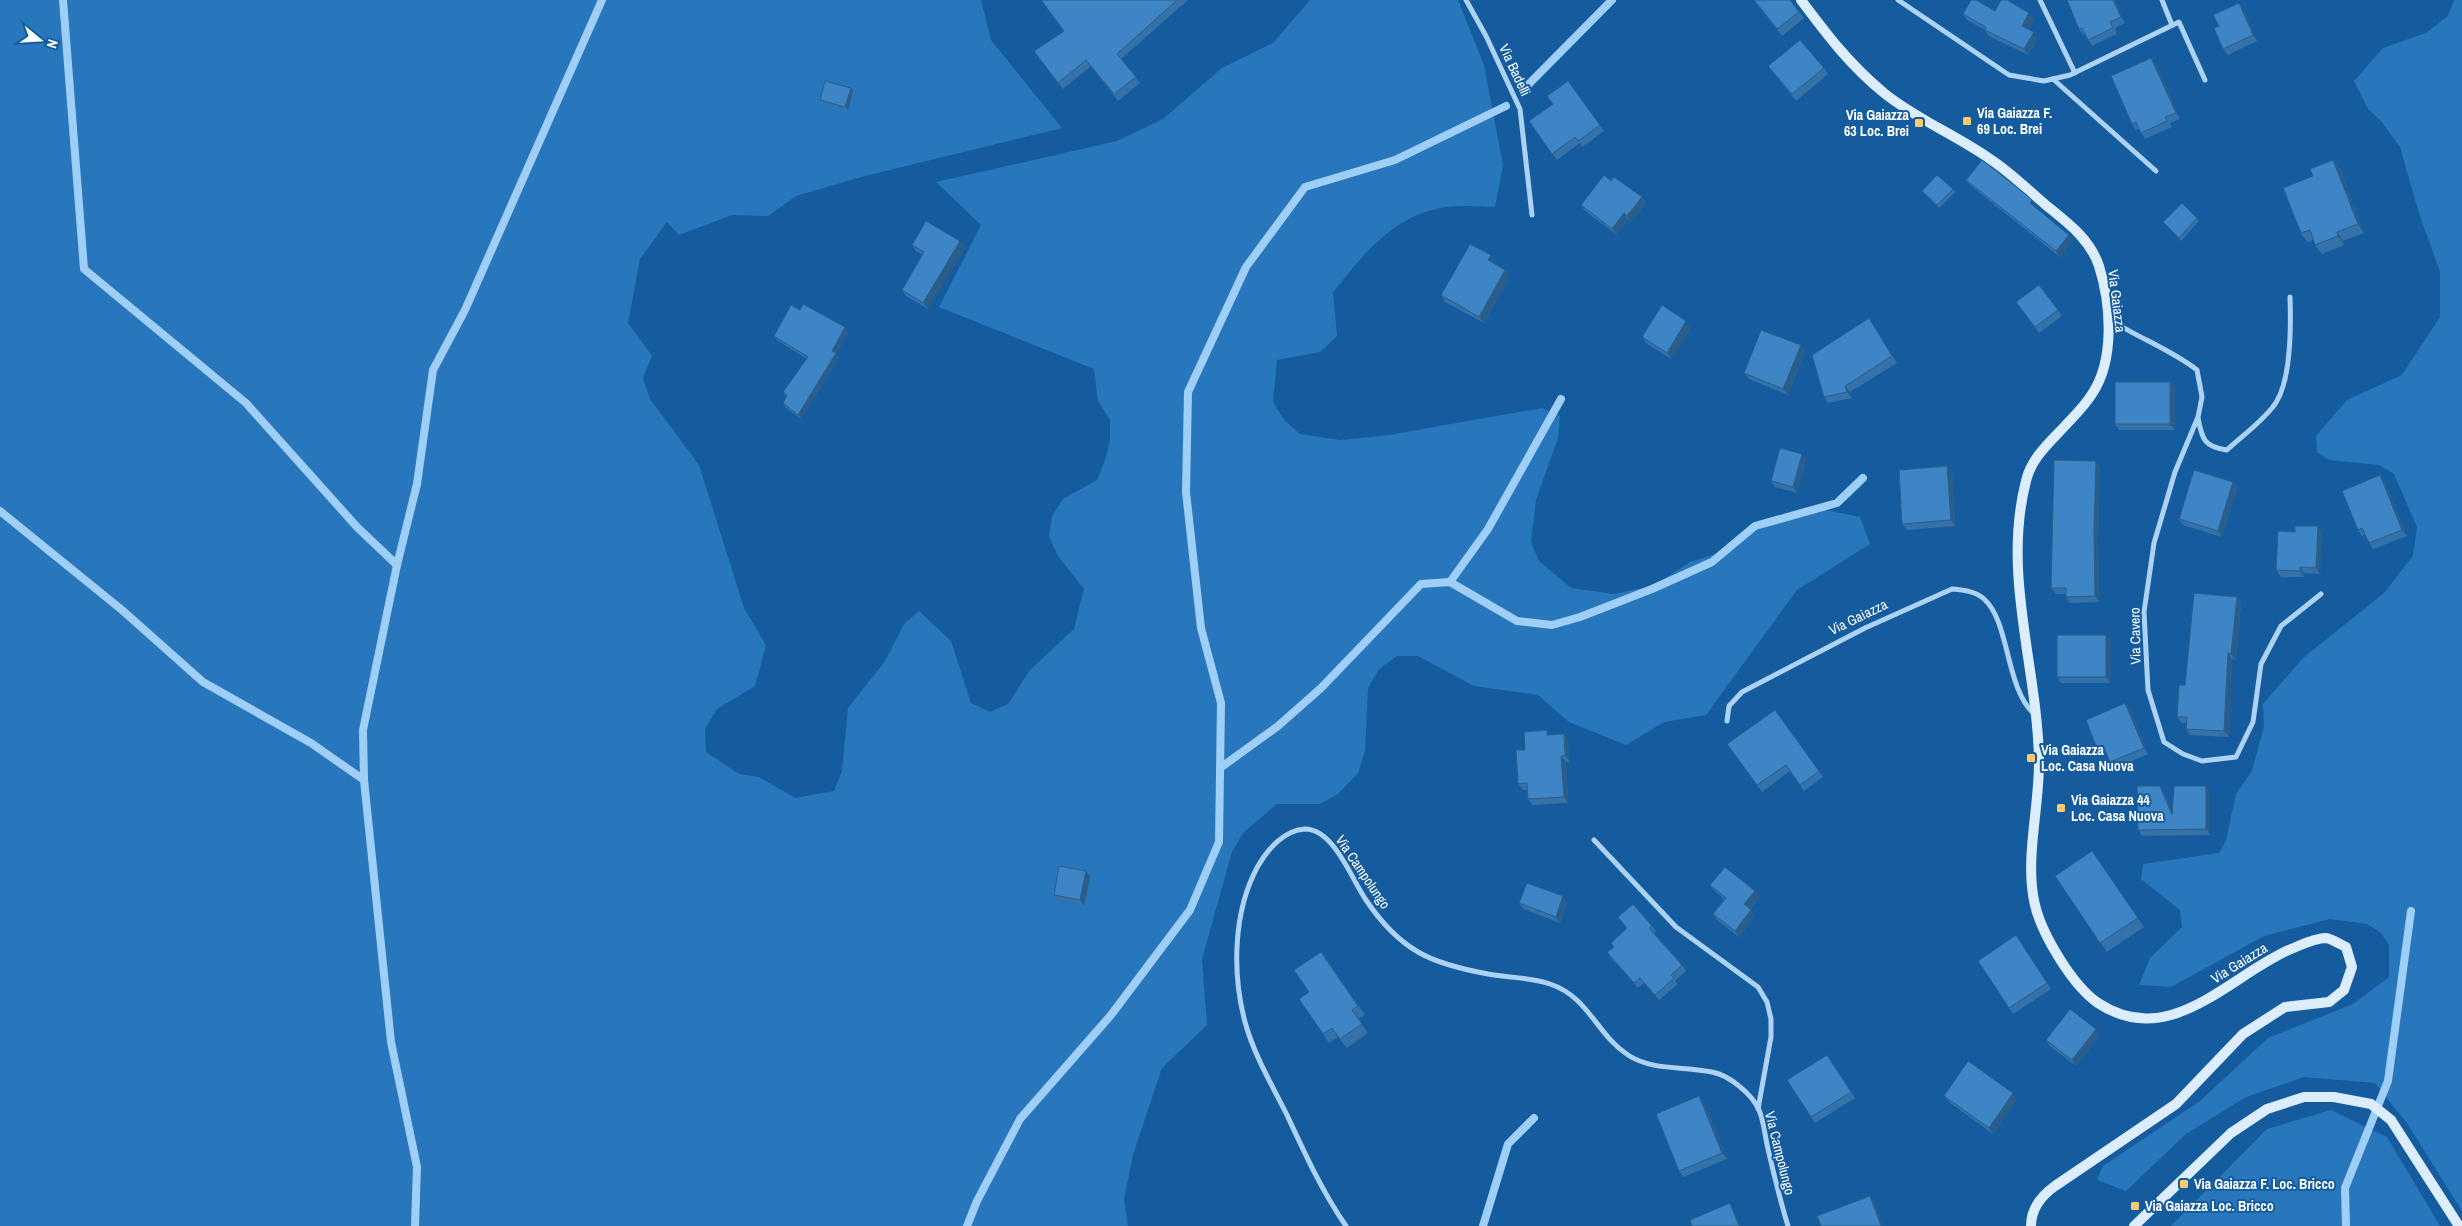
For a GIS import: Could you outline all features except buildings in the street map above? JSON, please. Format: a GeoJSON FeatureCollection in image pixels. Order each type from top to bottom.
{"type":"FeatureCollection","features":[{"type":"Feature","properties":{"kind":"main road","name":"Via Gaiazza"},"geometry":{"type":"LineString","coordinates":[[1801,0],[1845,57],[1887,95],[1992,160],[2080,233],[2098,264],[2108,318],[2108,350],[2103,370],[2094,392],[2035,460],[2025,487],[2019,520],[2018,588],[2036,715],[2039,760],[2032,882],[2035,904],[2042,926],[2074,978],[2098,1003],[2123,1013],[2141,1017],[2159,1019],[2181,1014],[2225,988],[2269,958],[2308,942],[2327,938],[2346,947],[2352,967],[2344,990],[2329,1002],[2285,1007],[2243,1034],[2176,1104],[2042,1196],[2031,1217],[2031,1226]]}},
{"type":"Feature","properties":{"kind":"main road"},"geometry":{"type":"LineString","coordinates":[[2134,1226],[2230,1134],[2267,1108],[2304,1097],[2334,1097],[2371,1104],[2391,1120],[2459,1226]]}},
{"type":"Feature","properties":{"kind":"street","name":"Via Badelli"},"geometry":{"type":"LineString","coordinates":[[1466,0],[1486,36],[1520,109],[1532,215]]}},
{"type":"Feature","properties":{"kind":"street"},"geometry":{"type":"LineString","coordinates":[[1898,0],[2009,75],[2044,81],[2075,73],[2179,22],[2205,80]]}},
{"type":"Feature","properties":{"kind":"street"},"geometry":{"type":"LineString","coordinates":[[2040,0],[2075,73]]}},
{"type":"Feature","properties":{"kind":"street"},"geometry":{"type":"LineString","coordinates":[[2162,0],[2172,25]]}},
{"type":"Feature","properties":{"kind":"street"},"geometry":{"type":"LineString","coordinates":[[2053,79],[2156,171]]}},
{"type":"Feature","properties":{"kind":"street"},"geometry":{"type":"LineString","coordinates":[[2198,417],[2201,436],[2213,448],[2227,450],[2273,408],[2283,390],[2291,322],[2290,297]]}},
{"type":"Feature","properties":{"kind":"street","name":"Via Cavero"},"geometry":{"type":"LineString","coordinates":[[2108,318],[2127,331],[2178,355],[2197,370],[2202,396],[2198,417],[2175,472],[2154,543],[2144,612],[2148,690],[2164,742],[2183,754],[2202,761],[2236,757],[2253,722],[2261,664],[2281,626],[2321,594]]}},
{"type":"Feature","properties":{"kind":"street","name":"Via Gaiazza"},"geometry":{"type":"LineString","coordinates":[[1727,721],[1729,706],[1742,692],[1865,628],[1952,589],[1967,590],[1984,598],[1994,612],[2018,689],[2026,706],[2036,715]]}},
{"type":"Feature","properties":{"kind":"street","name":"Via Campolungo"},"geometry":{"type":"LineString","coordinates":[[1346,1226],[1324,1193],[1258,1056],[1246,1023],[1237,972],[1240,926],[1249,884],[1260,862],[1275,842],[1304,829],[1316,831],[1327,838],[1366,900],[1397,939],[1413,949],[1448,963],[1488,974],[1535,979],[1557,986],[1580,1000],[1596,1024],[1630,1057],[1660,1066],[1714,1072],[1728,1077],[1758,1109],[1788,1226]]}},
{"type":"Feature","properties":{"kind":"street"},"geometry":{"type":"LineString","coordinates":[[1594,840],[1676,927],[1758,987],[1767,1002],[1771,1028],[1758,1109]]}},
{"type":"Feature","properties":{"kind":"shaded area"},"geometry":{"type":"Polygon","coordinates":[[[0,0],[981,0],[991,40],[1062,128],[861,177],[796,196],[768,216],[732,215],[679,235],[667,222],[640,259],[628,323],[652,356],[643,378],[650,399],[699,465],[744,608],[766,645],[755,686],[717,709],[705,729],[706,752],[739,774],[759,777],[795,798],[834,791],[842,771],[848,708],[885,661],[904,624],[919,611],[951,641],[971,703],[990,712],[1008,704],[1030,670],[1074,629],[1084,589],[1058,556],[1049,537],[1052,516],[1063,499],[1097,480],[1105,460],[1110,441],[1110,420],[1098,401],[1094,369],[939,307],[981,225],[936,182],[1117,141],[1163,119],[1222,68],[1273,43],[1310,0],[1458,0],[1484,65],[1503,165],[1495,207],[1453,206],[1422,213],[1392,230],[1367,252],[1333,292],[1337,336],[1320,352],[1277,360],[1273,402],[1284,420],[1300,434],[1340,440],[1383,436],[1542,408],[1560,416],[1558,438],[1536,500],[1531,542],[1539,561],[1571,588],[1614,594],[1653,586],[1690,562],[1726,551],[1759,525],[1801,517],[1820,509],[1860,517],[1870,544],[1797,590],[1706,715],[1664,722],[1626,745],[1569,722],[1538,695],[1474,686],[1418,656],[1397,656],[1379,669],[1368,688],[1365,751],[1358,773],[1338,794],[1320,804],[1277,804],[1243,833],[1232,852],[1202,959],[1207,1025],[1162,1068],[1133,1155],[1124,1199],[1128,1226],[0,1226],[0,0]]]}},
{"type":"Feature","properties":{"kind":"shaded area"},"geometry":{"type":"Polygon","coordinates":[[[2454,0],[2462,0],[2462,1211],[2407,1123],[2375,1083],[2304,1077],[2246,1097],[2186,1134],[2126,1191],[2097,1180],[2103,1166],[2200,1101],[2268,1038],[2353,1004],[2389,977],[2389,945],[2381,933],[2367,924],[2330,919],[2264,936],[2171,987],[2139,985],[2150,958],[2182,927],[2180,910],[2141,879],[2143,864],[2219,853],[2226,840],[2236,794],[2252,771],[2264,726],[2263,704],[2303,658],[2384,593],[2413,556],[2417,527],[2394,474],[2379,465],[2329,460],[2317,452],[2316,436],[2347,400],[2402,375],[2440,317],[2440,272],[2418,210],[2400,147],[2381,121],[2368,109],[2354,81],[2383,48],[2426,33],[2448,16],[2454,0]]]}},
{"type":"Feature","properties":{"kind":"shaded area"},"geometry":{"type":"Polygon","coordinates":[[[2331,1110],[2387,1137],[2440,1226],[2171,1226],[2267,1129],[2331,1110]]]}},
{"type":"Feature","properties":{"kind":"waterway"},"geometry":{"type":"LineString","coordinates":[[63,0],[84,269],[246,403],[357,527],[397,565]]}},
{"type":"Feature","properties":{"kind":"waterway"},"geometry":{"type":"LineString","coordinates":[[415,1226],[417,1167],[391,1042],[364,780],[363,730],[397,565],[417,484],[433,370],[465,310],[602,0]]}},
{"type":"Feature","properties":{"kind":"waterway"},"geometry":{"type":"LineString","coordinates":[[1524,89],[1612,0]]}},
{"type":"Feature","properties":{"kind":"waterway"},"geometry":{"type":"LineString","coordinates":[[967,1226],[977,1201],[1020,1119],[1111,1015],[1190,910],[1219,842],[1221,703],[1201,628],[1186,492],[1188,392],[1246,267],[1305,187],[1395,160],[1506,106]]}},
{"type":"Feature","properties":{"kind":"waterway"},"geometry":{"type":"LineString","coordinates":[[1450,582],[1488,529],[1561,399]]}},
{"type":"Feature","properties":{"kind":"waterway"},"geometry":{"type":"LineString","coordinates":[[1220,768],[1278,726],[1321,688],[1421,584],[1450,582],[1517,621],[1552,625],[1580,617],[1652,589],[1712,562],[1755,526],[1837,503],[1863,478]]}},
{"type":"Feature","properties":{"kind":"waterway"},"geometry":{"type":"LineString","coordinates":[[0,511],[122,610],[203,682],[311,743],[364,780]]}},
{"type":"Feature","properties":{"kind":"waterway"},"geometry":{"type":"LineString","coordinates":[[2346,1226],[2345,1188],[2388,1081],[2411,911]]}},
{"type":"Feature","properties":{"kind":"waterway"},"geometry":{"type":"LineString","coordinates":[[1483,1226],[1508,1144],[1534,1118]]}},
{"type":"Feature","properties":{"kind":"place","name":"Via Gaiazza F. 69 Loc. Brei"},"geometry":{"type":"Point","coordinates":[1967,121]}},
{"type":"Feature","properties":{"kind":"place","name":"Via Gaiazza 63 Loc. Brei"},"geometry":{"type":"Point","coordinates":[1919,123]}},
{"type":"Feature","properties":{"kind":"place","name":"Via Gaiazza Loc. Casa Nuova"},"geometry":{"type":"Point","coordinates":[2031,758]}},
{"type":"Feature","properties":{"kind":"place","name":"Via Gaiazza 44 Loc. Casa Nuova"},"geometry":{"type":"Point","coordinates":[2061,808]}},
{"type":"Feature","properties":{"kind":"place","name":"Via Gaiazza F. Loc. Bricco"},"geometry":{"type":"Point","coordinates":[2184,1184]}},
{"type":"Feature","properties":{"kind":"place","name":"Via Gaiazza Loc. Bricco"},"geometry":{"type":"Point","coordinates":[2135,1206]}}]}
